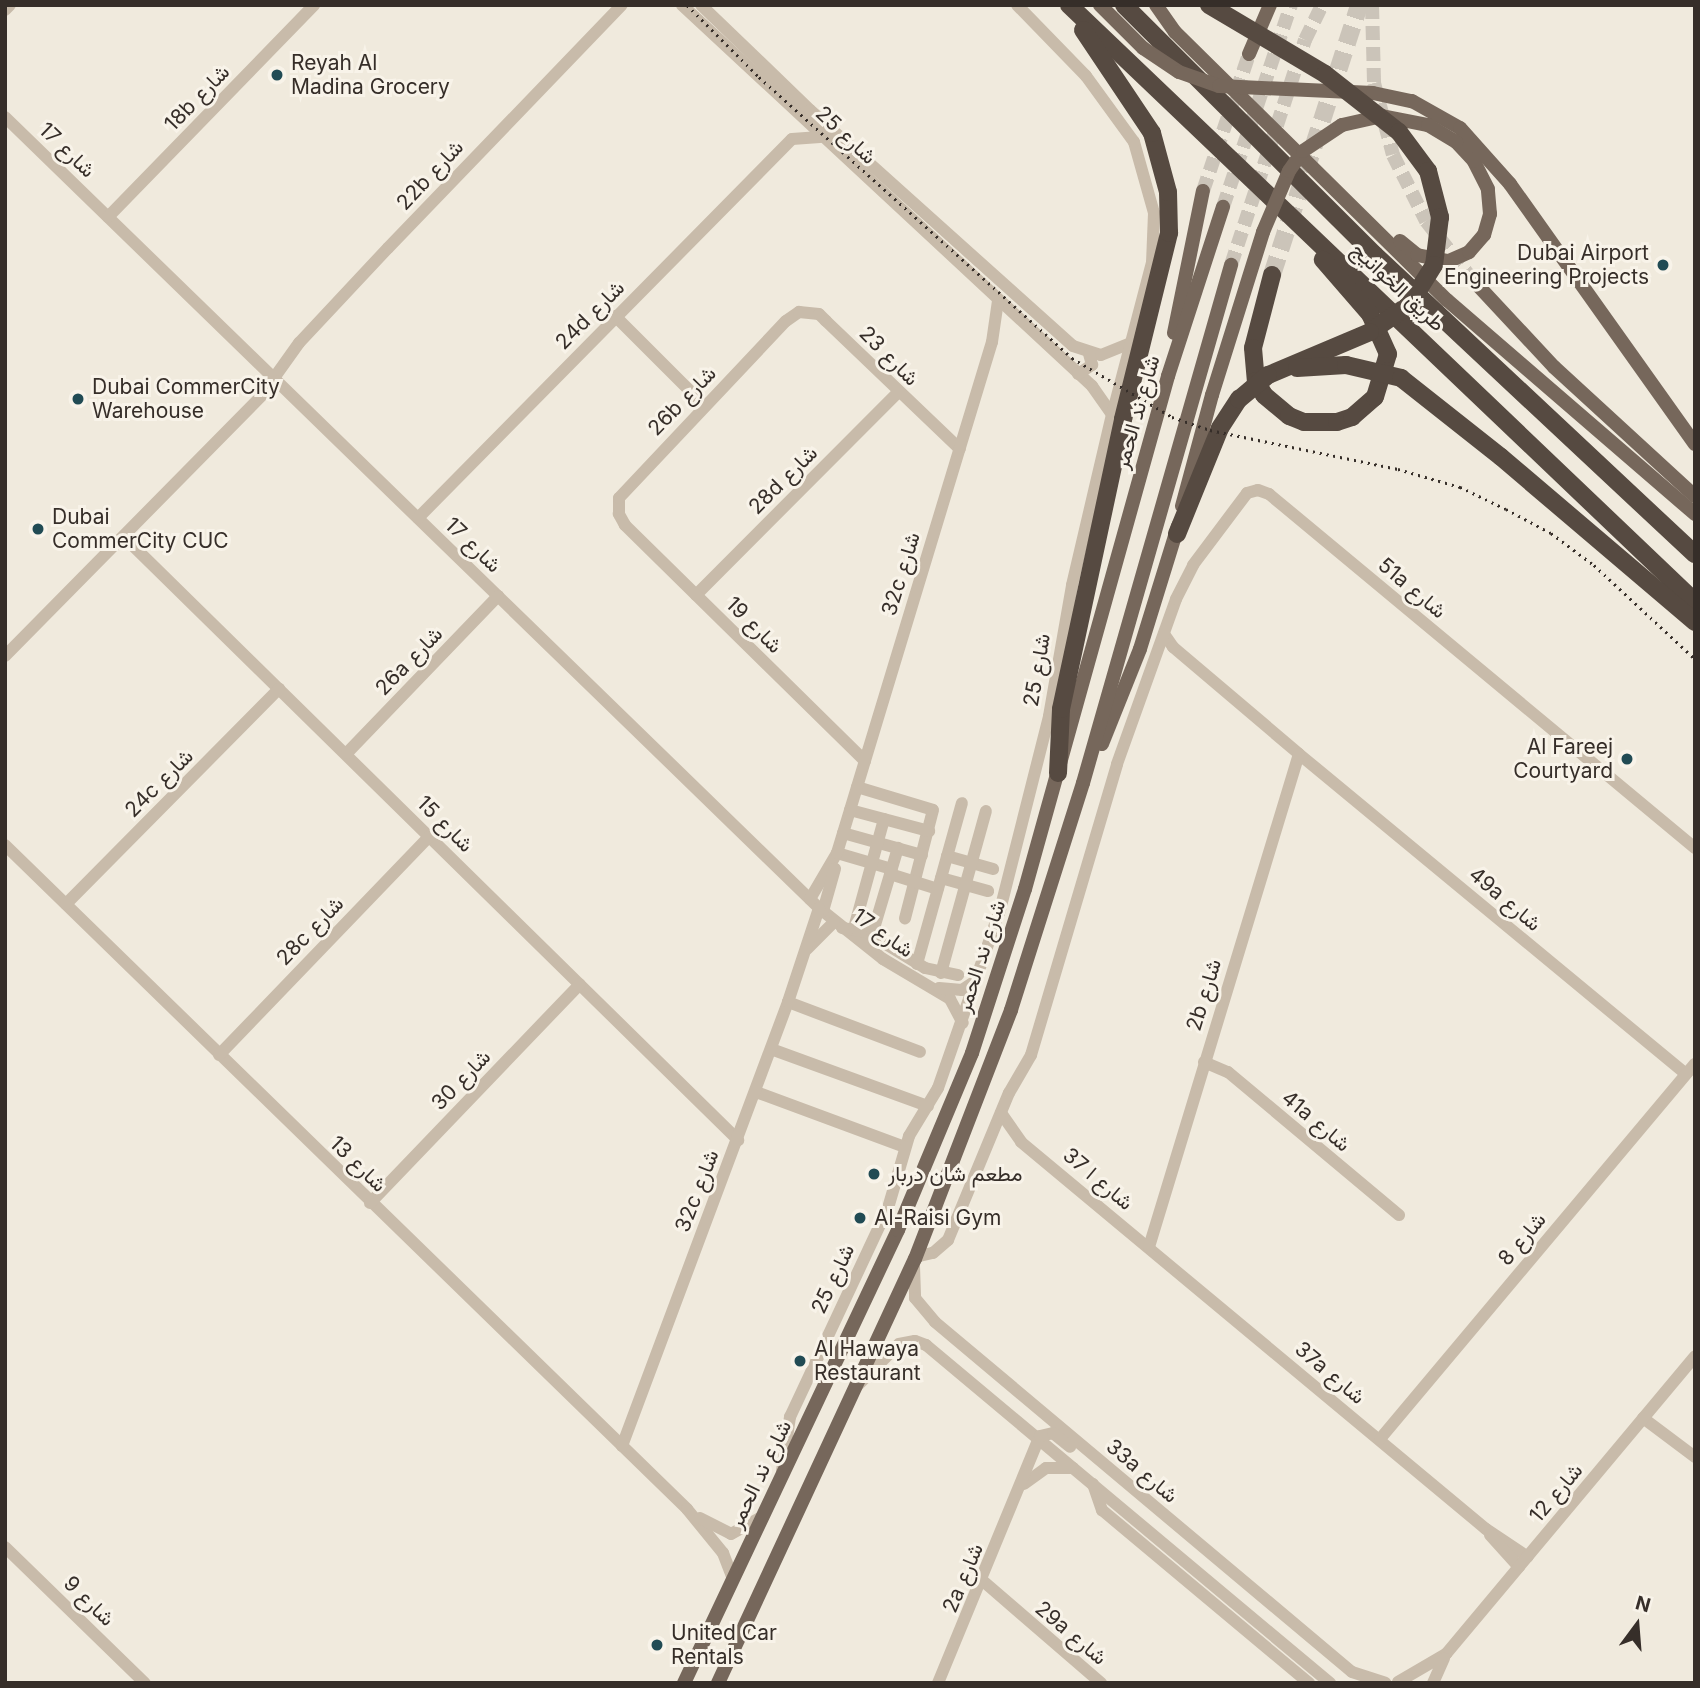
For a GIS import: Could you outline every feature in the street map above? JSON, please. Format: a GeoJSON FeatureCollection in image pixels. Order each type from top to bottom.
{"type":"FeatureCollection","features":[{"type":"Feature","properties":{"kind":"highway","name":"طريق الخوانيج"},"geometry":{"type":"LineString","coordinates":[[1069,5],[1695,602]]}},
{"type":"Feature","properties":{"kind":"highway"},"geometry":{"type":"LineString","coordinates":[[1058,774],[1061,709],[1123,419],[1166,253],[1170,212],[1165,172],[1152,133],[1069,5]]}},
{"type":"Feature","properties":{"kind":"highway","name":"طريق الخوانيج"},"geometry":{"type":"LineString","coordinates":[[1124,5],[1375,255],[1695,554]]}},
{"type":"Feature","properties":{"kind":"highway"},"geometry":{"type":"LineString","coordinates":[[1177,534],[1220,428],[1239,399],[1280,370],[1370,332],[1409,305],[1434,265],[1439,205],[1422,160],[1390,124],[1325,74],[1209,5]]}},
{"type":"Feature","properties":{"kind":"highway"},"geometry":{"type":"LineString","coordinates":[[1272,275],[1252,348],[1260,388],[1276,407],[1304,422],[1320,424],[1352,417],[1375,397],[1388,354],[1370,314],[1332,273],[1310,236]]}},
{"type":"Feature","properties":{"kind":"highway"},"geometry":{"type":"LineString","coordinates":[[1280,370],[1346,365],[1401,378],[1501,457],[1695,622]]}},
{"type":"Feature","properties":{"kind":"main road"},"geometry":{"type":"LineString","coordinates":[[1100,5],[1154,57],[1205,82],[1248,89],[1373,93],[1425,107],[1470,136],[1510,184],[1695,444]]}},
{"type":"Feature","properties":{"kind":"main road"},"geometry":{"type":"LineString","coordinates":[[1156,5],[1175,32],[1447,300],[1695,514]]}},
{"type":"Feature","properties":{"kind":"main road"},"geometry":{"type":"LineString","coordinates":[[1249,54],[1270,5]]}},
{"type":"Feature","properties":{"kind":"main road"},"geometry":{"type":"LineString","coordinates":[[1083,783],[1140,649],[1177,534],[1212,394],[1263,232],[1289,171],[1303,151],[1342,125],[1382,116],[1428,125],[1456,142],[1480,171],[1490,201],[1484,235],[1469,252],[1449,261],[1427,259],[1383,225],[1368,220]]}},
{"type":"Feature","properties":{"kind":"main road"},"geometry":{"type":"LineString","coordinates":[[1168,376],[1203,191]]}},
{"type":"Feature","properties":{"kind":"main road","name":"شارع ند الحمر"},"geometry":{"type":"LineString","coordinates":[[684,1683],[780,1482],[954,1101],[995,986],[1058,774],[1168,376],[1223,207]]}},
{"type":"Feature","properties":{"kind":"main road"},"geometry":{"type":"LineString","coordinates":[[718,1683],[915,1258],[1011,1010],[1083,783],[1231,265]]}},
{"type":"Feature","properties":{"kind":"main road"},"geometry":{"type":"LineString","coordinates":[[1471,278],[1555,367],[1695,496]]}},
{"type":"Feature","properties":{"kind":"street"},"geometry":{"type":"LineString","coordinates":[[5,10],[10,5]]}},
{"type":"Feature","properties":{"kind":"street","name":"18b شارع"},"geometry":{"type":"LineString","coordinates":[[108,217],[313,5]]}},
{"type":"Feature","properties":{"kind":"street","name":"22b شارع"},"geometry":{"type":"LineString","coordinates":[[5,656],[275,380],[344,295],[622,5]]}},
{"type":"Feature","properties":{"kind":"street","name":"شارع 25"},"geometry":{"type":"LineString","coordinates":[[682,5],[794,113],[1078,374],[1112,415],[1072,585],[1044,734],[977,980],[963,1023],[928,1106],[905,1147],[888,1208],[790,1417],[780,1482]]}},
{"type":"Feature","properties":{"kind":"street","name":"شارع 25"},"geometry":{"type":"LineString","coordinates":[[701,5],[1007,289],[1073,346],[1089,354]]}},
{"type":"Feature","properties":{"kind":"street"},"geometry":{"type":"LineString","coordinates":[[1017,5],[1056,44],[1121,120],[1150,189],[1152,263],[1112,415]]}},
{"type":"Feature","properties":{"kind":"street"},"geometry":{"type":"LineString","coordinates":[[794,113],[792,139],[820,137]]}},
{"type":"Feature","properties":{"kind":"street","name":"شارع 17"},"geometry":{"type":"LineString","coordinates":[[5,117],[817,906],[950,999],[963,1023]]}},
{"type":"Feature","properties":{"kind":"street","name":"24d شارع"},"geometry":{"type":"LineString","coordinates":[[418,518],[792,139]]}},
{"type":"Feature","properties":{"kind":"street","name":"32c شارع"},"geometry":{"type":"LineString","coordinates":[[622,1446],[807,950],[817,906],[843,833],[992,342],[998,300]]}},
{"type":"Feature","properties":{"kind":"street","name":"شارع 23"},"geometry":{"type":"LineString","coordinates":[[786,321],[799,312],[819,314],[960,449]]}},
{"type":"Feature","properties":{"kind":"street"},"geometry":{"type":"LineString","coordinates":[[615,316],[705,406]]}},
{"type":"Feature","properties":{"kind":"street","name":"26b شارع"},"geometry":{"type":"LineString","coordinates":[[619,514],[622,492],[786,321]]}},
{"type":"Feature","properties":{"kind":"street"},"geometry":{"type":"LineString","coordinates":[[992,342],[1001,330],[1019,321]]}},
{"type":"Feature","properties":{"kind":"street"},"geometry":{"type":"LineString","coordinates":[[1078,374],[1089,370],[1089,354],[1111,354],[1131,343]]}},
{"type":"Feature","properties":{"kind":"street","name":"28d شارع"},"geometry":{"type":"LineString","coordinates":[[696,595],[898,392]]}},
{"type":"Feature","properties":{"kind":"street","name":"51a شارع"},"geometry":{"type":"LineString","coordinates":[[915,1258],[933,1253],[948,1240],[1000,1113],[1039,1036],[1088,858],[1186,576],[1244,496],[1258,490],[1269,494],[1695,848]]}},
{"type":"Feature","properties":{"kind":"street","name":"شارع 19"},"geometry":{"type":"LineString","coordinates":[[619,514],[696,595],[865,761]]}},
{"type":"Feature","properties":{"kind":"street","name":"شارع 15"},"geometry":{"type":"LineString","coordinates":[[124,537],[738,1140]]}},
{"type":"Feature","properties":{"kind":"street","name":"26a شارع"},"geometry":{"type":"LineString","coordinates":[[346,753],[498,596]]}},
{"type":"Feature","properties":{"kind":"street","name":"49a شارع"},"geometry":{"type":"LineString","coordinates":[[1164,634],[1188,659],[1298,754],[1691,1069]]}},
{"type":"Feature","properties":{"kind":"street"},"geometry":{"type":"LineString","coordinates":[[1156,657],[1188,659]]}},
{"type":"Feature","properties":{"kind":"street","name":"24c شارع"},"geometry":{"type":"LineString","coordinates":[[66,904],[279,690]]}},
{"type":"Feature","properties":{"kind":"street","name":"2b شارع"},"geometry":{"type":"LineString","coordinates":[[1149,1247],[1298,754]]}},
{"type":"Feature","properties":{"kind":"street"},"geometry":{"type":"LineString","coordinates":[[857,787],[930,807],[934,813],[905,918]]}},
{"type":"Feature","properties":{"kind":"street"},"geometry":{"type":"LineString","coordinates":[[917,964],[962,803]]}},
{"type":"Feature","properties":{"kind":"street"},"geometry":{"type":"LineString","coordinates":[[850,810],[929,831]]}},
{"type":"Feature","properties":{"kind":"street"},"geometry":{"type":"LineString","coordinates":[[941,973],[986,811]]}},
{"type":"Feature","properties":{"kind":"street"},"geometry":{"type":"LineString","coordinates":[[884,819],[872,863],[843,926],[872,935],[917,964],[941,973],[958,975]]}},
{"type":"Feature","properties":{"kind":"street"},"geometry":{"type":"LineString","coordinates":[[843,833],[922,856],[993,869]]}},
{"type":"Feature","properties":{"kind":"street","name":"28c شارع"},"geometry":{"type":"LineString","coordinates":[[219,1055],[430,836]]}},
{"type":"Feature","properties":{"kind":"street","name":"شارع 13"},"geometry":{"type":"LineString","coordinates":[[5,845],[687,1509],[723,1553],[733,1579]]}},
{"type":"Feature","properties":{"kind":"street"},"geometry":{"type":"LineString","coordinates":[[872,935],[898,848]]}},
{"type":"Feature","properties":{"kind":"street"},"geometry":{"type":"LineString","coordinates":[[836,855],[872,863],[915,881],[965,885],[988,891]]}},
{"type":"Feature","properties":{"kind":"street"},"geometry":{"type":"LineString","coordinates":[[909,904],[954,926]]}},
{"type":"Feature","properties":{"kind":"street","name":"32c شارع"},"geometry":{"type":"LineString","coordinates":[[807,950],[843,926]]}},
{"type":"Feature","properties":{"kind":"street","name":"شارع 17"},"geometry":{"type":"LineString","coordinates":[[928,985],[956,991],[977,980]]}},
{"type":"Feature","properties":{"kind":"street","name":"شارع 30"},"geometry":{"type":"LineString","coordinates":[[370,1203],[580,984]]}},
{"type":"Feature","properties":{"kind":"street"},"geometry":{"type":"LineString","coordinates":[[789,1003],[920,1052]]}},
{"type":"Feature","properties":{"kind":"street"},"geometry":{"type":"LineString","coordinates":[[771,1049],[928,1106]]}},
{"type":"Feature","properties":{"kind":"street","name":"41a شارع"},"geometry":{"type":"LineString","coordinates":[[1204,1062],[1228,1072],[1399,1215]]}},
{"type":"Feature","properties":{"kind":"street","name":"شارع 8"},"geometry":{"type":"LineString","coordinates":[[1380,1439],[1691,1069]]}},
{"type":"Feature","properties":{"kind":"street"},"geometry":{"type":"LineString","coordinates":[[756,1092],[905,1147]]}},
{"type":"Feature","properties":{"kind":"street","name":"شارع ا 37"},"geometry":{"type":"LineString","coordinates":[[1000,1113],[1021,1142],[1149,1247]]}},
{"type":"Feature","properties":{"kind":"street"},"geometry":{"type":"LineString","coordinates":[[991,1140],[1006,1137],[1021,1142]]}},
{"type":"Feature","properties":{"kind":"street","name":"37a شارع"},"geometry":{"type":"LineString","coordinates":[[1149,1247],[1524,1562]]}},
{"type":"Feature","properties":{"kind":"street","name":"33a شارع"},"geometry":{"type":"LineString","coordinates":[[915,1258],[914,1292],[922,1310],[1352,1672],[1395,1682]]}},
{"type":"Feature","properties":{"kind":"street","name":"33a شارع"},"geometry":{"type":"LineString","coordinates":[[857,1386],[894,1347],[909,1341],[921,1342],[1330,1683]]}},
{"type":"Feature","properties":{"kind":"street","name":"شارع 12"},"geometry":{"type":"LineString","coordinates":[[1433,1683],[1446,1654],[1695,1356]]}},
{"type":"Feature","properties":{"kind":"street"},"geometry":{"type":"LineString","coordinates":[[1645,1415],[1695,1457]]}},
{"type":"Feature","properties":{"kind":"street"},"geometry":{"type":"LineString","coordinates":[[1038,1438],[1052,1433],[1123,1489],[1143,1497]]}},
{"type":"Feature","properties":{"kind":"street","name":"2a شارع"},"geometry":{"type":"LineString","coordinates":[[938,1683],[1021,1487],[1038,1438]]}},
{"type":"Feature","properties":{"kind":"street"},"geometry":{"type":"LineString","coordinates":[[1021,1487],[1046,1468],[1075,1469]]}},
{"type":"Feature","properties":{"kind":"street"},"geometry":{"type":"LineString","coordinates":[[1093,1484],[1102,1510],[1309,1683]]}},
{"type":"Feature","properties":{"kind":"street","name":"شارع 13"},"geometry":{"type":"LineString","coordinates":[[687,1509],[725,1534],[743,1531],[763,1516]]}},
{"type":"Feature","properties":{"kind":"street","name":"شارع 9"},"geometry":{"type":"LineString","coordinates":[[5,1547],[145,1683]]}},
{"type":"Feature","properties":{"kind":"street","name":"29a شارع"},"geometry":{"type":"LineString","coordinates":[[981,1585],[1017,1612],[1093,1680]]}},
{"type":"Feature","properties":{"kind":"street","name":"شارع 12"},"geometry":{"type":"LineString","coordinates":[[1395,1682],[1446,1654]]}},
{"type":"Feature","properties":{"kind":"tunnel"},"geometry":{"type":"LineString","coordinates":[[1223,207],[1291,5]]}},
{"type":"Feature","properties":{"kind":"tunnel"},"geometry":{"type":"LineString","coordinates":[[1231,265],[1305,40],[1322,5]]}},
{"type":"Feature","properties":{"kind":"tunnel"},"geometry":{"type":"LineString","coordinates":[[1272,275],[1359,5]]}},
{"type":"Feature","properties":{"kind":"tunnel"},"geometry":{"type":"LineString","coordinates":[[1372,5],[1374,83],[1393,155],[1426,221],[1471,278]]}},
{"type":"Feature","properties":{"kind":"tunnel"},"geometry":{"type":"LineString","coordinates":[[1203,191],[1249,54]]}},
{"type":"Feature","properties":{"kind":"railway"},"geometry":{"type":"LineString","coordinates":[[687,5],[759,77],[1072,358],[1172,417],[1210,430],[1398,469],[1460,487],[1506,509],[1551,533],[1594,565],[1695,659]]}},
{"type":"Feature","properties":{"kind":"place","name":"Reyah Al Madina Grocery"},"geometry":{"type":"Point","coordinates":[277,75]}},
{"type":"Feature","properties":{"kind":"place","name":"Dubai Airport Engineering Projects"},"geometry":{"type":"Point","coordinates":[1663,265]}},
{"type":"Feature","properties":{"kind":"place","name":"Dubai CommerCity Warehouse"},"geometry":{"type":"Point","coordinates":[78,399]}},
{"type":"Feature","properties":{"kind":"place","name":"Dubai CommerCity CUC"},"geometry":{"type":"Point","coordinates":[38,529]}},
{"type":"Feature","properties":{"kind":"place","name":"Al Fareej Courtyard"},"geometry":{"type":"Point","coordinates":[1627,759]}},
{"type":"Feature","properties":{"kind":"place","name":"مطعم شان دربار"},"geometry":{"type":"Point","coordinates":[874,1174]}},
{"type":"Feature","properties":{"kind":"place","name":"Al-Raisi Gym"},"geometry":{"type":"Point","coordinates":[860,1218]}},
{"type":"Feature","properties":{"kind":"place","name":"Al Hawaya Restaurant"},"geometry":{"type":"Point","coordinates":[800,1361]}},
{"type":"Feature","properties":{"kind":"place","name":"United Car Rentals"},"geometry":{"type":"Point","coordinates":[657,1645]}}]}
